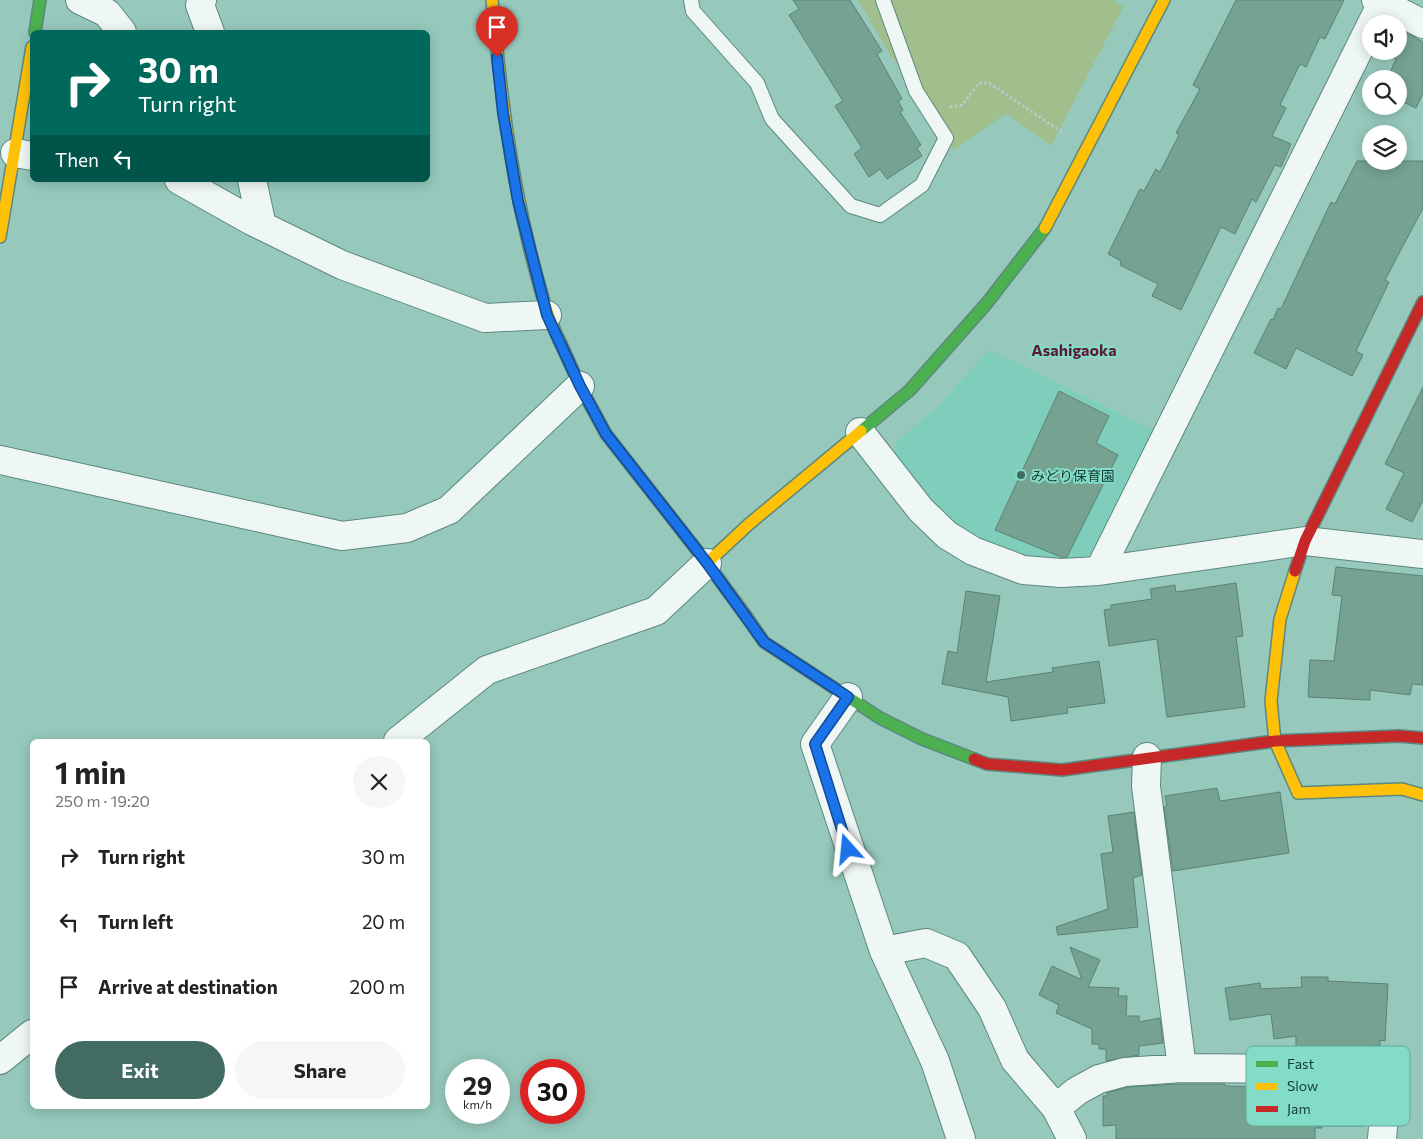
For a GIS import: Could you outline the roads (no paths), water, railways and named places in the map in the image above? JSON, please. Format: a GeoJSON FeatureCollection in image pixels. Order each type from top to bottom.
{"type":"FeatureCollection","features":[{"type":"Feature","properties":{"kind":"street"},"geometry":{"type":"LineString","coordinates":[[35,30],[40,0]]}},
{"type":"Feature","properties":{"kind":"street"},"geometry":{"type":"LineString","coordinates":[[80,0],[107,13],[120,30]]}},
{"type":"Feature","properties":{"kind":"street"},"geometry":{"type":"LineString","coordinates":[[202,0],[200,5],[209,30]]}},
{"type":"Feature","properties":{"kind":"street"},"geometry":{"type":"LineString","coordinates":[[492,0],[505,123],[518,201],[547,315],[580,386],[606,434],[707,563],[764,642],[880,718],[922,739],[987,764],[1062,770],[1274,741],[1399,736],[1423,738]]}},
{"type":"Feature","properties":{"kind":"street"},"geometry":{"type":"LineString","coordinates":[[401,739],[487,670],[656,612],[749,524],[910,390],[987,304],[1048,223],[1164,0]]}},
{"type":"Feature","properties":{"kind":"street"},"geometry":{"type":"LineString","coordinates":[[1099,571],[1379,2],[1423,24]]}},
{"type":"Feature","properties":{"kind":"street"},"geometry":{"type":"LineString","coordinates":[[0,237],[24,154],[30,74]]}},
{"type":"Feature","properties":{"kind":"street"},"geometry":{"type":"LineString","coordinates":[[183,182],[262,226],[342,265],[485,318],[547,315]]}},
{"type":"Feature","properties":{"kind":"street"},"geometry":{"type":"LineString","coordinates":[[252,182],[262,226]]}},
{"type":"Feature","properties":{"kind":"street"},"geometry":{"type":"LineString","coordinates":[[1423,302],[1305,541],[1280,619],[1271,701],[1274,741],[1298,793],[1402,789],[1423,795]]}},
{"type":"Feature","properties":{"kind":"street"},"geometry":{"type":"LineString","coordinates":[[0,460],[342,536],[407,528],[449,510],[580,386]]}},
{"type":"Feature","properties":{"kind":"street"},"geometry":{"type":"LineString","coordinates":[[860,432],[921,510],[947,535],[973,551],[1023,570],[1062,573],[1099,571],[1305,541],[1423,554]]}},
{"type":"Feature","properties":{"kind":"street"},"geometry":{"type":"LineString","coordinates":[[848,697],[815,744],[884,952],[935,1061],[961,1139]]}},
{"type":"Feature","properties":{"kind":"street"},"geometry":{"type":"LineString","coordinates":[[1147,757],[1146,786],[1182,1068]]}},
{"type":"Feature","properties":{"kind":"street"},"geometry":{"type":"LineString","coordinates":[[884,952],[926,943],[957,956],[992,1008],[1015,1060],[1056,1108],[1072,1139]]}},
{"type":"Feature","properties":{"kind":"street"},"geometry":{"type":"LineString","coordinates":[[0,1060],[30,1036]]}},
{"type":"Feature","properties":{"kind":"street"},"geometry":{"type":"LineString","coordinates":[[1056,1108],[1078,1091],[1099,1079],[1125,1072],[1182,1068],[1246,1069]]}},
{"type":"Feature","properties":{"kind":"street"},"geometry":{"type":"LineString","coordinates":[[1382,1139],[1383,1126]]}},
{"type":"Feature","properties":{"kind":"lane"},"geometry":{"type":"LineString","coordinates":[[691,0],[693,11],[757,83],[772,119],[851,206],[880,215],[922,185],[946,138],[916,90],[883,0]]}},
{"type":"Feature","properties":{"kind":"place","name":"みどり保育園"},"geometry":{"type":"Point","coordinates":[1021,475]}},
{"type":"Feature","properties":{"kind":"district","name":"Asahigaoka"},"geometry":{"type":"Point","coordinates":[1074,349]}}]}
